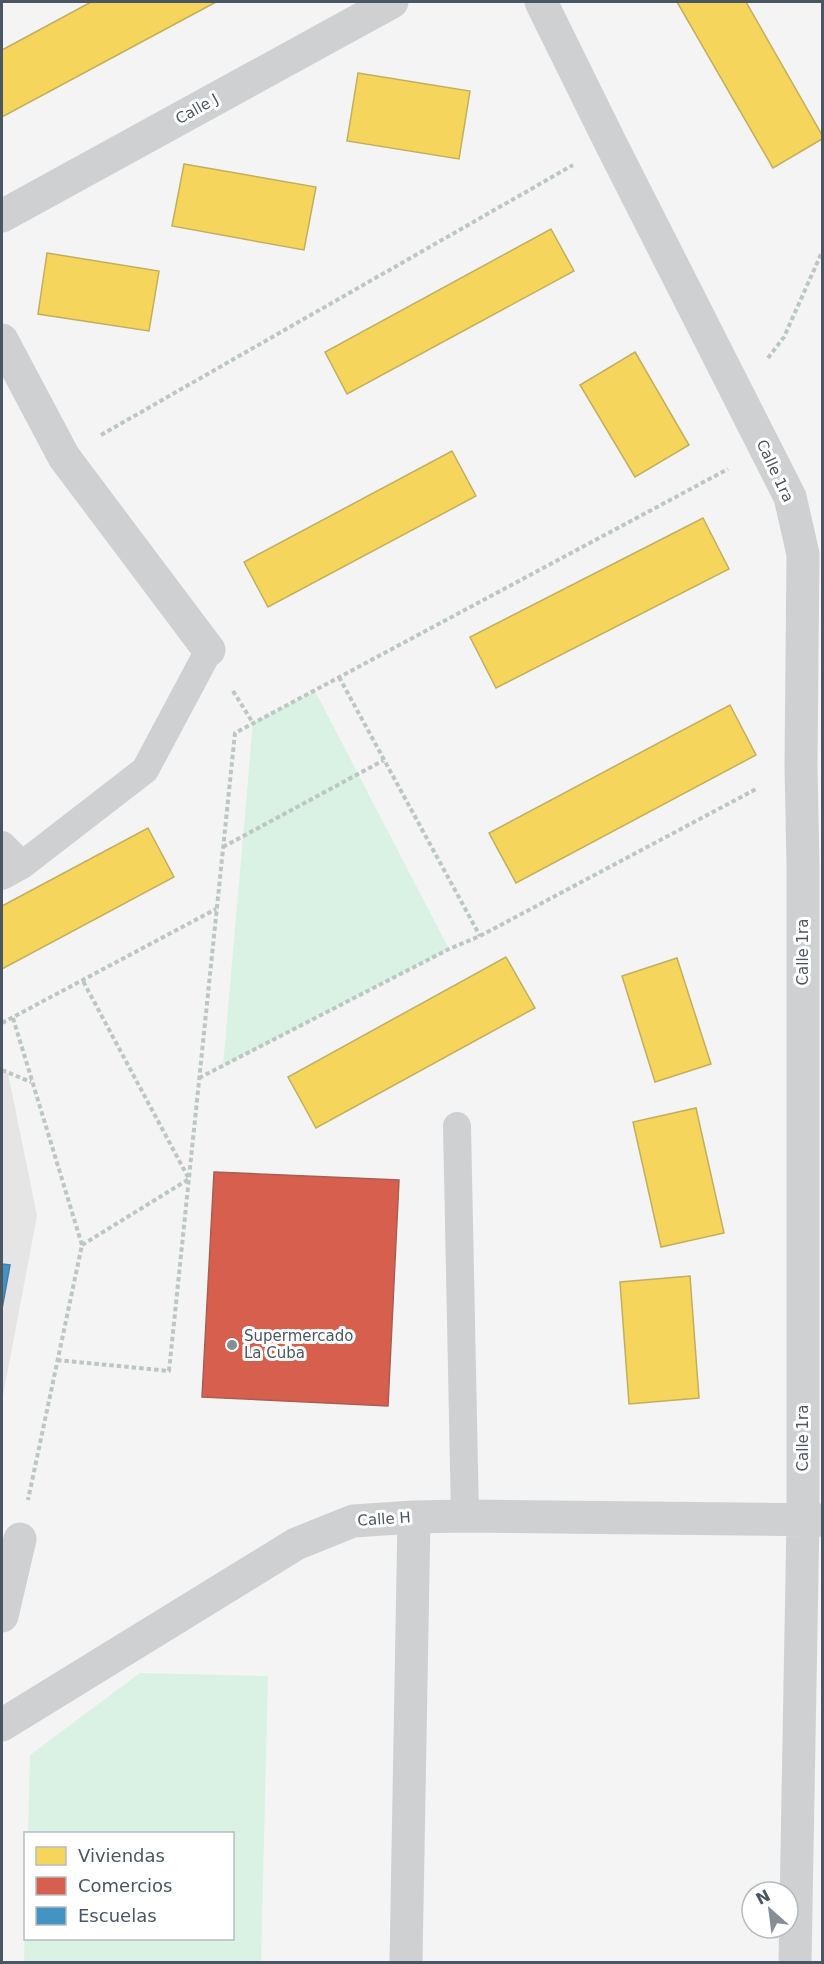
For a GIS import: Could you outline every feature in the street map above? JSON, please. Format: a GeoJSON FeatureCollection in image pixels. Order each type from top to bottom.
{"type":"FeatureCollection","features":[{"type":"Feature","properties":{"kind":"street","name":"Calle J"},"geometry":{"type":"LineString","coordinates":[[2,216],[392,2]]}},
{"type":"Feature","properties":{"kind":"street","name":"Calle 1ra"},"geometry":{"type":"LineString","coordinates":[[541,2],[790,497],[803,554],[801,765],[813,866],[813,1520],[795,1962]]}},
{"type":"Feature","properties":{"kind":"street"},"geometry":{"type":"LineString","coordinates":[[2,340],[64,456],[208,650]]}},
{"type":"Feature","properties":{"kind":"street"},"geometry":{"type":"LineString","coordinates":[[406,1962],[414,1516]]}},
{"type":"Feature","properties":{"kind":"street","name":"Calle H"},"geometry":{"type":"LineString","coordinates":[[2,1725],[296,1544],[353,1521],[414,1516],[813,1520]]}},
{"type":"Feature","properties":{"kind":"street"},"geometry":{"type":"LineString","coordinates":[[2,1616],[20,1539]]}},
{"type":"Feature","properties":{"kind":"lane"},"geometry":{"type":"LineString","coordinates":[[2,845],[12,870],[145,770],[208,650]]}},
{"type":"Feature","properties":{"kind":"lane"},"geometry":{"type":"LineString","coordinates":[[458,1126],[465,1516]]}},
{"type":"Feature","properties":{"kind":"path"},"geometry":{"type":"LineString","coordinates":[[64,456],[611,144]]}},
{"type":"Feature","properties":{"kind":"path"},"geometry":{"type":"LineString","coordinates":[[739,397],[784,337],[822,252]]}},
{"type":"Feature","properties":{"kind":"path"},"geometry":{"type":"LineString","coordinates":[[57,1360],[169,1371],[236,733],[765,449]]}},
{"type":"Feature","properties":{"kind":"path"},"geometry":{"type":"LineString","coordinates":[[339,677],[480,936]]}},
{"type":"Feature","properties":{"kind":"path"},"geometry":{"type":"LineString","coordinates":[[224,848],[384,760]]}},
{"type":"Feature","properties":{"kind":"path"},"geometry":{"type":"LineString","coordinates":[[200,1078],[449,949],[480,936],[801,765]]}},
{"type":"Feature","properties":{"kind":"path"},"geometry":{"type":"LineString","coordinates":[[2,1023],[217,909]]}},
{"type":"Feature","properties":{"kind":"path"},"geometry":{"type":"LineString","coordinates":[[83,981],[189,1179]]}},
{"type":"Feature","properties":{"kind":"path"},"geometry":{"type":"LineString","coordinates":[[13,1018],[82,1245],[20,1539]]}},
{"type":"Feature","properties":{"kind":"path"},"geometry":{"type":"LineString","coordinates":[[2,1070],[32,1082]]}},
{"type":"Feature","properties":{"kind":"path"},"geometry":{"type":"LineString","coordinates":[[82,1245],[189,1179]]}},
{"type":"Feature","properties":{"kind":"shaded area"},"geometry":{"type":"Polygon","coordinates":[[[2,1070],[8,1073],[37,1216],[2,1401],[2,1070]]]}},
{"type":"Feature","properties":{"kind":"green space"},"geometry":{"type":"Polygon","coordinates":[[[315,691],[449,949],[223,1066],[253,723],[315,691]]]}},
{"type":"Feature","properties":{"kind":"green space"},"geometry":{"type":"Polygon","coordinates":[[[140,1673],[268,1676],[261,1962],[24,1962],[24,1940],[234,1940],[234,1832],[28,1832],[30,1755],[140,1673]]]}},
{"type":"Feature","properties":{"kind":"building: Viviendas"},"geometry":{"type":"Polygon","coordinates":[[[91,2],[216,2],[2,117],[2,50],[91,2]]]}},
{"type":"Feature","properties":{"kind":"building: Viviendas"},"geometry":{"type":"Polygon","coordinates":[[[677,2],[746,2],[822,135],[822,139],[773,168],[677,2]]]}},
{"type":"Feature","properties":{"kind":"building: Viviendas"},"geometry":{"type":"Polygon","coordinates":[[[358,73],[470,91],[459,159],[347,141],[358,73]]]}},
{"type":"Feature","properties":{"kind":"building: Viviendas"},"geometry":{"type":"Polygon","coordinates":[[[184,164],[316,187],[304,250],[172,226],[184,164]]]}},
{"type":"Feature","properties":{"kind":"building: Viviendas"},"geometry":{"type":"Polygon","coordinates":[[[551,229],[574,271],[347,394],[325,352],[551,229]]]}},
{"type":"Feature","properties":{"kind":"building: Viviendas"},"geometry":{"type":"Polygon","coordinates":[[[47,253],[159,271],[149,331],[38,314],[47,253]]]}},
{"type":"Feature","properties":{"kind":"building: Viviendas"},"geometry":{"type":"Polygon","coordinates":[[[635,352],[689,445],[635,477],[580,385],[635,352]]]}},
{"type":"Feature","properties":{"kind":"building: Viviendas"},"geometry":{"type":"Polygon","coordinates":[[[452,451],[476,496],[268,607],[244,562],[452,451]]]}},
{"type":"Feature","properties":{"kind":"building: Viviendas"},"geometry":{"type":"Polygon","coordinates":[[[703,518],[729,569],[496,688],[470,637],[703,518]]]}},
{"type":"Feature","properties":{"kind":"building: Viviendas"},"geometry":{"type":"Polygon","coordinates":[[[730,705],[756,755],[516,883],[489,833],[730,705]]]}},
{"type":"Feature","properties":{"kind":"building: Viviendas"},"geometry":{"type":"Polygon","coordinates":[[[148,828],[174,877],[2,969],[2,906],[148,828]]]}},
{"type":"Feature","properties":{"kind":"building: Viviendas"},"geometry":{"type":"Polygon","coordinates":[[[506,957],[535,1008],[316,1128],[288,1077],[506,957]]]}},
{"type":"Feature","properties":{"kind":"building: Viviendas"},"geometry":{"type":"Polygon","coordinates":[[[677,958],[711,1064],[655,1082],[622,976],[677,958]]]}},
{"type":"Feature","properties":{"kind":"building: Viviendas"},"geometry":{"type":"Polygon","coordinates":[[[696,1108],[724,1233],[661,1247],[633,1122],[696,1108]]]}},
{"type":"Feature","properties":{"kind":"building: Viviendas"},"geometry":{"type":"Polygon","coordinates":[[[690,1276],[699,1398],[629,1404],[620,1282],[690,1276]]]}},
{"type":"Feature","properties":{"kind":"building: Comercios"},"geometry":{"type":"Polygon","coordinates":[[[214,1172],[399,1180],[388,1406],[202,1397],[214,1172]]]}},
{"type":"Feature","properties":{"kind":"building: Escuelas"},"geometry":{"type":"Polygon","coordinates":[[[2,1264],[10,1265],[2,1309],[2,1264]]]}},
{"type":"Feature","properties":{"kind":"place","name":"Supermercado La Cuba"},"geometry":{"type":"Point","coordinates":[232,1345]}}]}
